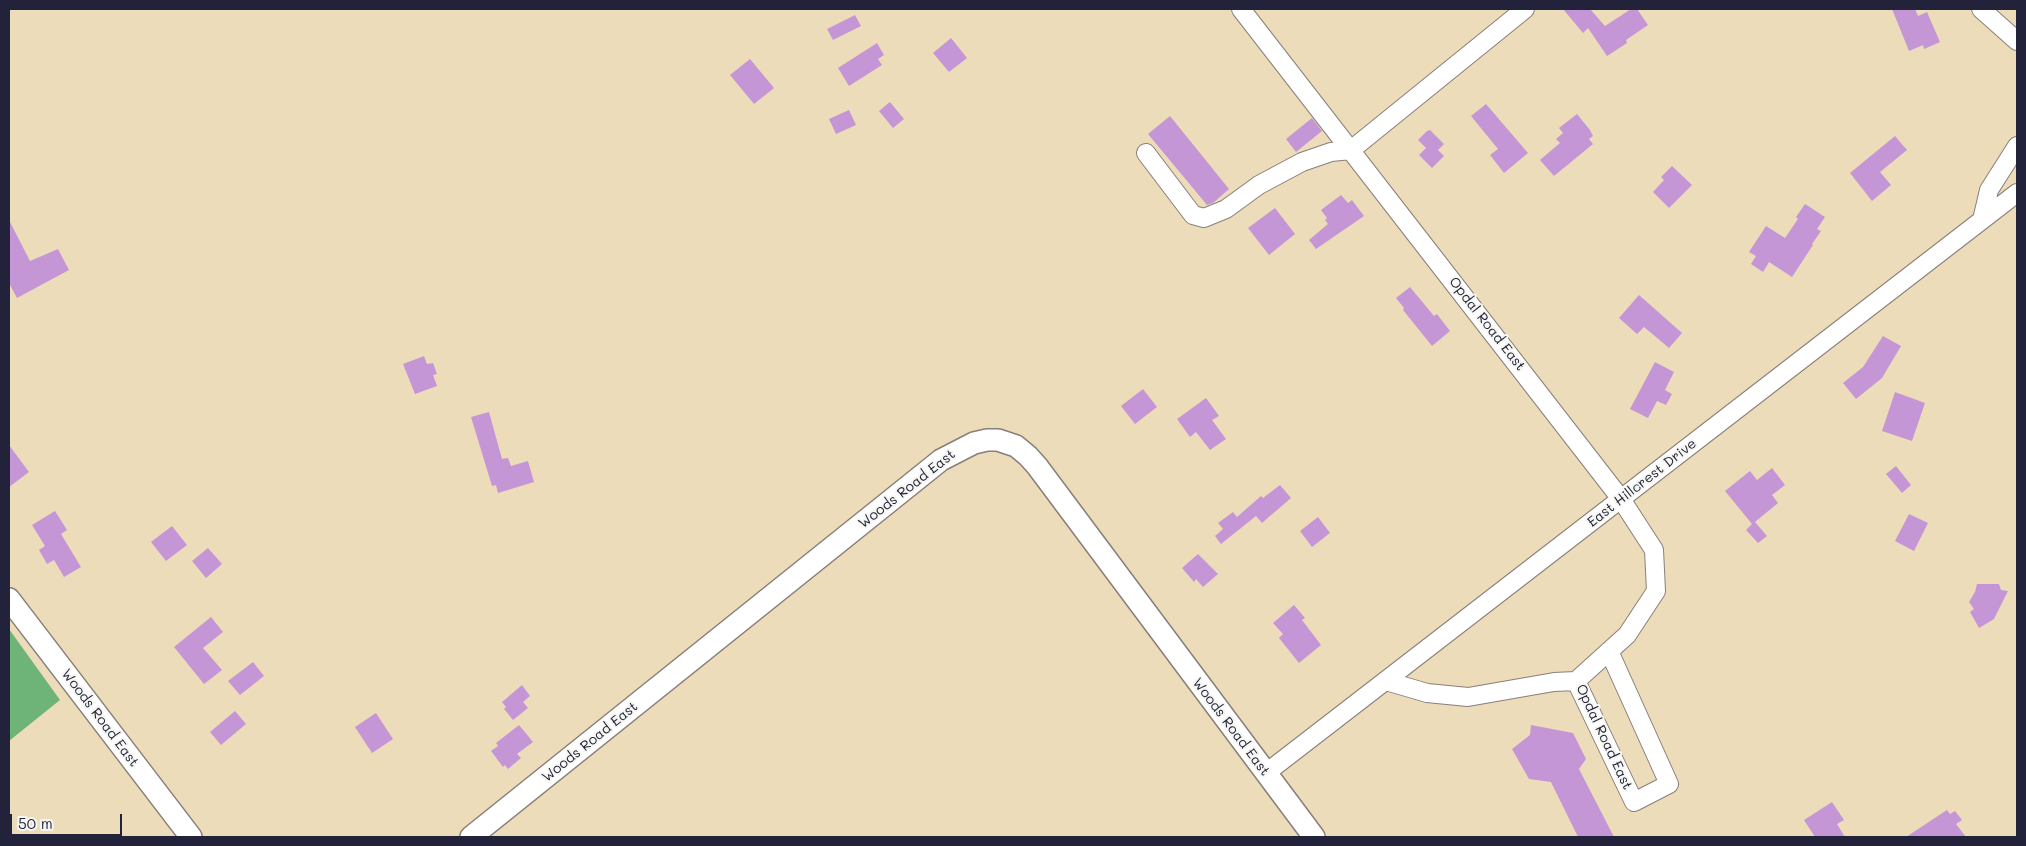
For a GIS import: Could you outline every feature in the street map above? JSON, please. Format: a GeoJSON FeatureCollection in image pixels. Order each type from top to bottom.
{"type":"FeatureCollection","features":[{"type":"Feature","properties":{"kind":"main road","name":"Woods Road East"},"geometry":{"type":"LineString","coordinates":[[471,837],[942,460],[957,450],[987,440],[998,440],[1016,446],[1037,466],[1314,837]]}},
{"type":"Feature","properties":{"kind":"main road","name":"Woods Road East"},"geometry":{"type":"LineString","coordinates":[[9,599],[183,834]]}},
{"type":"Feature","properties":{"kind":"street","name":"Opdal Road East"},"geometry":{"type":"LineString","coordinates":[[1241,9],[1621,499],[1654,550],[1656,591],[1627,635],[1609,651],[1576,681],[1634,802],[1669,784],[1609,651]]}},
{"type":"Feature","properties":{"kind":"street"},"geometry":{"type":"LineString","coordinates":[[1146,153],[1193,216],[1204,218],[1226,209],[1259,185],[1302,162],[1331,152],[1351,150],[1525,9]]}},
{"type":"Feature","properties":{"kind":"street"},"geometry":{"type":"LineString","coordinates":[[1981,9],[2017,41]]}},
{"type":"Feature","properties":{"kind":"street"},"geometry":{"type":"LineString","coordinates":[[1982,220],[1989,190],[2017,146]]}},
{"type":"Feature","properties":{"kind":"street","name":"East Hillcrest Drive"},"geometry":{"type":"LineString","coordinates":[[1266,774],[2017,193]]}},
{"type":"Feature","properties":{"kind":"street"},"geometry":{"type":"LineString","coordinates":[[1386,680],[1427,693],[1468,697],[1554,682],[1576,681]]}},
{"type":"Feature","properties":{"kind":"green space"},"geometry":{"type":"Polygon","coordinates":[[[9,629],[60,700],[9,741],[9,629]]]}},
{"type":"Feature","properties":{"kind":"building"},"geometry":{"type":"Polygon","coordinates":[[[1563,9],[1590,9],[1605,26],[1631,9],[1637,9],[1648,25],[1626,40],[1627,43],[1607,56],[1588,28],[1583,33],[1563,9]]]}},
{"type":"Feature","properties":{"kind":"building"},"geometry":{"type":"Polygon","coordinates":[[[1892,9],[1915,9],[1918,16],[1927,12],[1940,42],[1924,49],[1923,45],[1909,51],[1892,9]]]}},
{"type":"Feature","properties":{"kind":"building"},"geometry":{"type":"Polygon","coordinates":[[[855,15],[861,26],[833,40],[827,29],[855,15]]]}},
{"type":"Feature","properties":{"kind":"building"},"geometry":{"type":"Polygon","coordinates":[[[951,38],[967,58],[949,72],[933,53],[951,38]]]}},
{"type":"Feature","properties":{"kind":"building"},"geometry":{"type":"Polygon","coordinates":[[[877,43],[884,55],[878,59],[882,65],[849,86],[838,68],[877,43]]]}},
{"type":"Feature","properties":{"kind":"building"},"geometry":{"type":"Polygon","coordinates":[[[750,59],[774,88],[754,104],[730,75],[750,59]]]}},
{"type":"Feature","properties":{"kind":"building"},"geometry":{"type":"Polygon","coordinates":[[[890,102],[904,119],[893,128],[879,111],[890,102]]]}},
{"type":"Feature","properties":{"kind":"building"},"geometry":{"type":"Polygon","coordinates":[[[1486,104],[1528,153],[1504,173],[1490,155],[1498,149],[1471,116],[1486,104]]]}},
{"type":"Feature","properties":{"kind":"building"},"geometry":{"type":"Polygon","coordinates":[[[849,110],[856,125],[836,134],[829,119],[849,110]]]}},
{"type":"Feature","properties":{"kind":"building"},"geometry":{"type":"Polygon","coordinates":[[[1577,114],[1590,130],[1593,136],[1589,139],[1593,144],[1554,176],[1540,160],[1560,143],[1556,139],[1563,133],[1559,128],[1577,114]]]}},
{"type":"Feature","properties":{"kind":"building"},"geometry":{"type":"Polygon","coordinates":[[[1170,116],[1229,189],[1213,203],[1207,205],[1148,134],[1170,116]]]}},
{"type":"Feature","properties":{"kind":"building"},"geometry":{"type":"Polygon","coordinates":[[[1312,118],[1322,131],[1296,152],[1286,139],[1312,118]]]}},
{"type":"Feature","properties":{"kind":"building"},"geometry":{"type":"Polygon","coordinates":[[[1430,130],[1444,144],[1438,150],[1444,156],[1432,168],[1419,155],[1426,148],[1418,140],[1430,130]]]}},
{"type":"Feature","properties":{"kind":"building"},"geometry":{"type":"Polygon","coordinates":[[[1895,136],[1907,150],[1880,172],[1891,185],[1872,201],[1850,173],[1895,136]]]}},
{"type":"Feature","properties":{"kind":"building"},"geometry":{"type":"Polygon","coordinates":[[[1672,166],[1692,185],[1669,208],[1653,192],[1664,180],[1661,177],[1672,166]]]}},
{"type":"Feature","properties":{"kind":"building"},"geometry":{"type":"Polygon","coordinates":[[[1341,195],[1348,203],[1352,200],[1364,216],[1316,249],[1309,240],[1328,224],[1325,220],[1327,218],[1321,210],[1341,195]]]}},
{"type":"Feature","properties":{"kind":"building"},"geometry":{"type":"Polygon","coordinates":[[[1805,204],[1825,217],[1817,229],[1821,231],[1792,277],[1769,262],[1763,272],[1751,264],[1756,256],[1749,252],[1766,226],[1785,238],[1798,219],[1796,217],[1805,204]]]}},
{"type":"Feature","properties":{"kind":"building"},"geometry":{"type":"Polygon","coordinates":[[[1275,208],[1295,234],[1269,255],[1248,228],[1275,208]]]}},
{"type":"Feature","properties":{"kind":"building"},"geometry":{"type":"Polygon","coordinates":[[[9,220],[30,261],[58,249],[69,270],[17,298],[9,283],[9,220]]]}},
{"type":"Feature","properties":{"kind":"building"},"geometry":{"type":"Polygon","coordinates":[[[1410,287],[1434,316],[1437,314],[1450,331],[1432,346],[1403,310],[1404,308],[1396,298],[1410,287]]]}},
{"type":"Feature","properties":{"kind":"building"},"geometry":{"type":"Polygon","coordinates":[[[1639,295],[1682,333],[1669,348],[1644,327],[1637,334],[1619,318],[1639,295]]]}},
{"type":"Feature","properties":{"kind":"building"},"geometry":{"type":"Polygon","coordinates":[[[1883,336],[1901,346],[1882,378],[1856,399],[1843,383],[1863,367],[1883,336]]]}},
{"type":"Feature","properties":{"kind":"building"},"geometry":{"type":"Polygon","coordinates":[[[424,356],[427,364],[433,363],[437,374],[433,375],[437,386],[415,394],[403,364],[424,356]]]}},
{"type":"Feature","properties":{"kind":"building"},"geometry":{"type":"Polygon","coordinates":[[[1655,362],[1674,372],[1665,390],[1672,394],[1666,405],[1657,401],[1648,418],[1630,409],[1655,362]]]}},
{"type":"Feature","properties":{"kind":"building"},"geometry":{"type":"Polygon","coordinates":[[[1143,389],[1157,407],[1135,424],[1121,406],[1143,389]]]}},
{"type":"Feature","properties":{"kind":"building"},"geometry":{"type":"Polygon","coordinates":[[[1895,392],[1925,403],[1912,441],[1882,431],[1895,392]]]}},
{"type":"Feature","properties":{"kind":"building"},"geometry":{"type":"Polygon","coordinates":[[[1206,398],[1219,416],[1212,420],[1226,439],[1210,450],[1196,432],[1190,437],[1177,419],[1206,398]]]}},
{"type":"Feature","properties":{"kind":"building"},"geometry":{"type":"Polygon","coordinates":[[[489,412],[502,459],[508,458],[511,466],[528,461],[534,482],[498,493],[496,485],[492,486],[471,417],[489,412]]]}},
{"type":"Feature","properties":{"kind":"building"},"geometry":{"type":"Polygon","coordinates":[[[9,445],[29,472],[9,487],[9,445]]]}},
{"type":"Feature","properties":{"kind":"building"},"geometry":{"type":"Polygon","coordinates":[[[1896,466],[1911,485],[1902,493],[1886,474],[1896,466]]]}},
{"type":"Feature","properties":{"kind":"building"},"geometry":{"type":"Polygon","coordinates":[[[1772,468],[1785,485],[1772,495],[1778,503],[1755,522],[1767,536],[1758,543],[1746,530],[1752,524],[1725,491],[1750,471],[1757,480],[1772,468]]]}},
{"type":"Feature","properties":{"kind":"building"},"geometry":{"type":"Polygon","coordinates":[[[1280,485],[1291,498],[1262,523],[1256,516],[1221,544],[1215,536],[1223,529],[1218,523],[1233,512],[1237,517],[1261,496],[1263,498],[1280,485]]]}},
{"type":"Feature","properties":{"kind":"building"},"geometry":{"type":"Polygon","coordinates":[[[55,511],[67,530],[61,534],[81,567],[64,577],[54,560],[47,564],[39,550],[45,546],[32,525],[55,511]]]}},
{"type":"Feature","properties":{"kind":"building"},"geometry":{"type":"Polygon","coordinates":[[[1909,514],[1928,523],[1914,551],[1895,541],[1909,514]]]}},
{"type":"Feature","properties":{"kind":"building"},"geometry":{"type":"Polygon","coordinates":[[[1318,517],[1330,533],[1312,547],[1300,531],[1318,517]]]}},
{"type":"Feature","properties":{"kind":"building"},"geometry":{"type":"Polygon","coordinates":[[[172,526],[187,545],[166,561],[151,542],[172,526]]]}},
{"type":"Feature","properties":{"kind":"building"},"geometry":{"type":"Polygon","coordinates":[[[208,548],[222,564],[206,578],[192,561],[208,548]]]}},
{"type":"Feature","properties":{"kind":"building"},"geometry":{"type":"Polygon","coordinates":[[[1198,554],[1218,574],[1203,587],[1196,579],[1194,582],[1182,568],[1198,554]]]}},
{"type":"Feature","properties":{"kind":"building"},"geometry":{"type":"Polygon","coordinates":[[[1977,584],[1999,584],[2001,590],[2008,591],[1994,619],[1979,628],[1970,612],[1974,609],[1969,602],[1977,584]]]}},
{"type":"Feature","properties":{"kind":"building"},"geometry":{"type":"Polygon","coordinates":[[[1294,605],[1305,618],[1302,620],[1321,645],[1299,663],[1279,638],[1283,634],[1273,623],[1294,605]]]}},
{"type":"Feature","properties":{"kind":"building"},"geometry":{"type":"Polygon","coordinates":[[[211,617],[223,632],[203,648],[222,670],[204,684],[174,647],[211,617]]]}},
{"type":"Feature","properties":{"kind":"building"},"geometry":{"type":"Polygon","coordinates":[[[253,662],[264,676],[240,695],[228,681],[253,662]]]}},
{"type":"Feature","properties":{"kind":"building"},"geometry":{"type":"Polygon","coordinates":[[[522,685],[530,696],[523,702],[528,708],[513,720],[504,709],[506,707],[502,702],[522,685]]]}},
{"type":"Feature","properties":{"kind":"building"},"geometry":{"type":"Polygon","coordinates":[[[235,711],[246,724],[221,745],[210,732],[235,711]]]}},
{"type":"Feature","properties":{"kind":"building"},"geometry":{"type":"Polygon","coordinates":[[[376,713],[393,739],[372,753],[355,727],[376,713]]]}},
{"type":"Feature","properties":{"kind":"building"},"geometry":{"type":"Polygon","coordinates":[[[519,725],[533,742],[517,754],[521,758],[508,769],[505,765],[503,767],[491,751],[498,746],[496,743],[519,725]]]}},
{"type":"Feature","properties":{"kind":"building"},"geometry":{"type":"Polygon","coordinates":[[[1531,725],[1573,733],[1586,759],[1579,769],[1614,837],[1578,837],[1551,782],[1529,779],[1512,749],[1530,735],[1531,725]]]}},
{"type":"Feature","properties":{"kind":"building"},"geometry":{"type":"Polygon","coordinates":[[[1832,802],[1844,820],[1837,824],[1845,837],[1815,837],[1804,820],[1832,802]]]}},
{"type":"Feature","properties":{"kind":"building"},"geometry":{"type":"Polygon","coordinates":[[[1947,810],[1950,814],[1955,811],[1962,820],[1956,824],[1966,837],[1906,837],[1947,810]]]}}]}
